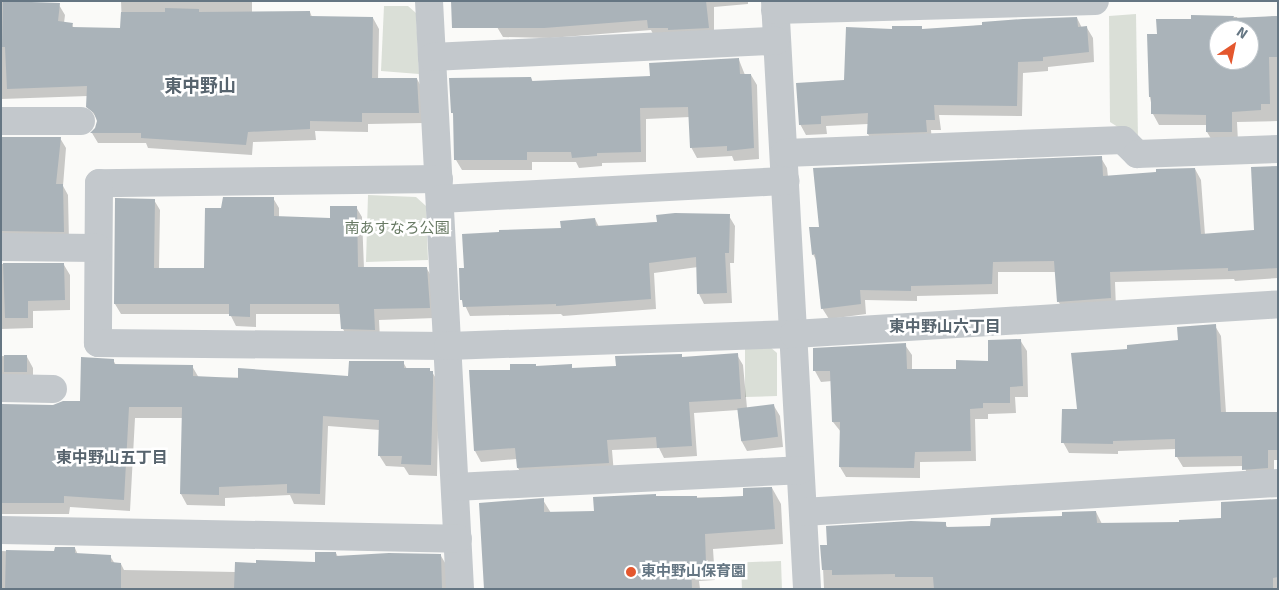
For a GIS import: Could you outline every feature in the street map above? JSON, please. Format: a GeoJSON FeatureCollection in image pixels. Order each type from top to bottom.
{"type":"FeatureCollection","features":[{"type":"Feature","properties":{"kind":"street"},"geometry":{"type":"LineString","coordinates":[[429,1],[460,589]]}},
{"type":"Feature","properties":{"kind":"street"},"geometry":{"type":"LineString","coordinates":[[807,589],[785,153],[775,6],[1095,1]]}},
{"type":"Feature","properties":{"kind":"street"},"geometry":{"type":"LineString","coordinates":[[432,56],[776,41]]}},
{"type":"Feature","properties":{"kind":"street"},"geometry":{"type":"LineString","coordinates":[[1,121],[81,120]]}},
{"type":"Feature","properties":{"kind":"street"},"geometry":{"type":"LineString","coordinates":[[785,153],[1123,140],[1137,154],[1278,149]]}},
{"type":"Feature","properties":{"kind":"street"},"geometry":{"type":"LineString","coordinates":[[786,181],[440,189],[98,183],[98,342],[448,346],[794,334],[1278,304]]}},
{"type":"Feature","properties":{"kind":"street"},"geometry":{"type":"LineString","coordinates":[[1,247],[98,248]]}},
{"type":"Feature","properties":{"kind":"street"},"geometry":{"type":"LineString","coordinates":[[1,388],[54,389]]}},
{"type":"Feature","properties":{"kind":"street"},"geometry":{"type":"LineString","coordinates":[[455,487],[800,470]]}},
{"type":"Feature","properties":{"kind":"street"},"geometry":{"type":"LineString","coordinates":[[803,512],[1278,483]]}},
{"type":"Feature","properties":{"kind":"street"},"geometry":{"type":"LineString","coordinates":[[1,530],[458,540]]}},
{"type":"Feature","properties":{"kind":"green space"},"geometry":{"type":"Polygon","coordinates":[[[384,6],[408,6],[416,13],[419,74],[381,71],[384,6]]]}},
{"type":"Feature","properties":{"kind":"green space"},"geometry":{"type":"Polygon","coordinates":[[[1136,14],[1138,140],[1110,122],[1109,16],[1136,14]]]}},
{"type":"Feature","properties":{"kind":"green space","name":"南あすなろ公園"},"geometry":{"type":"Polygon","coordinates":[[[368,195],[416,197],[426,206],[428,260],[366,262],[368,195]]]}},
{"type":"Feature","properties":{"kind":"green space"},"geometry":{"type":"Polygon","coordinates":[[[745,346],[769,346],[777,353],[777,396],[745,397],[745,346]]]}},
{"type":"Feature","properties":{"kind":"green space"},"geometry":{"type":"Polygon","coordinates":[[[781,561],[782,589],[742,589],[741,562],[781,561]]]}},
{"type":"Feature","properties":{"kind":"building"},"geometry":{"type":"Polygon","coordinates":[[[3,1],[60,3],[58,21],[73,23],[72,27],[120,28],[121,12],[165,12],[165,8],[199,9],[199,12],[310,11],[310,16],[373,17],[372,78],[417,78],[419,113],[362,113],[362,122],[310,121],[310,129],[248,132],[246,145],[141,138],[141,133],[90,133],[95,128],[97,121],[94,113],[86,107],[87,86],[7,89],[5,47],[2,47],[3,1]]]}},
{"type":"Feature","properties":{"kind":"building"},"geometry":{"type":"Polygon","coordinates":[[[451,1],[706,1],[709,28],[668,30],[668,28],[648,28],[647,20],[544,28],[452,28],[451,1]]]}},
{"type":"Feature","properties":{"kind":"building"},"geometry":{"type":"Polygon","coordinates":[[[1191,15],[1234,16],[1233,18],[1278,16],[1278,57],[1269,57],[1270,104],[1261,104],[1261,110],[1232,112],[1232,132],[1206,132],[1206,115],[1151,114],[1147,34],[1157,34],[1156,19],[1191,19],[1191,15]]]}},
{"type":"Feature","properties":{"kind":"building"},"geometry":{"type":"Polygon","coordinates":[[[1077,17],[1078,27],[1087,26],[1089,52],[1043,57],[1043,61],[1018,62],[1017,106],[934,105],[935,120],[926,120],[927,132],[867,134],[868,113],[821,116],[821,124],[799,125],[796,83],[844,80],[846,27],[892,29],[892,26],[922,26],[922,29],[982,25],[982,22],[1077,17]]]}},
{"type":"Feature","properties":{"kind":"building"},"geometry":{"type":"Polygon","coordinates":[[[739,58],[740,74],[751,74],[754,148],[727,151],[727,146],[690,148],[688,107],[640,108],[641,152],[597,153],[597,156],[572,158],[571,152],[527,152],[527,160],[454,160],[453,113],[451,113],[449,78],[531,77],[532,81],[650,76],[649,63],[739,58]]]}},
{"type":"Feature","properties":{"kind":"building"},"geometry":{"type":"Polygon","coordinates":[[[1,137],[61,137],[56,184],[63,184],[64,232],[2,231],[1,137]]]}},
{"type":"Feature","properties":{"kind":"building"},"geometry":{"type":"Polygon","coordinates":[[[1102,156],[1103,176],[1156,172],[1156,169],[1195,168],[1201,234],[1254,230],[1251,167],[1278,166],[1278,268],[1228,271],[1228,268],[1110,272],[1111,298],[1057,302],[1054,261],[993,262],[992,284],[911,286],[911,291],[860,290],[861,304],[821,309],[815,254],[812,255],[809,227],[819,227],[813,168],[1102,156]]]}},
{"type":"Feature","properties":{"kind":"building"},"geometry":{"type":"Polygon","coordinates":[[[223,197],[274,197],[274,216],[330,218],[330,206],[357,206],[358,267],[427,267],[430,308],[374,309],[375,330],[341,329],[339,304],[250,304],[250,317],[229,316],[229,304],[114,304],[115,198],[155,199],[154,268],[204,268],[205,208],[221,208],[223,197]]]}},
{"type":"Feature","properties":{"kind":"building"},"geometry":{"type":"Polygon","coordinates":[[[675,213],[730,214],[729,253],[725,253],[727,293],[697,294],[696,257],[649,263],[651,299],[556,306],[556,304],[463,307],[462,300],[460,300],[459,268],[464,268],[462,234],[499,232],[499,230],[561,228],[560,221],[595,218],[596,226],[657,222],[656,215],[675,213]]]}},
{"type":"Feature","properties":{"kind":"building"},"geometry":{"type":"Polygon","coordinates":[[[3,263],[64,263],[65,300],[28,301],[28,318],[5,318],[3,263]]]}},
{"type":"Feature","properties":{"kind":"building"},"geometry":{"type":"Polygon","coordinates":[[[1216,324],[1221,412],[1278,412],[1278,450],[1268,450],[1268,468],[1242,470],[1242,456],[1175,457],[1175,439],[1113,441],[1113,444],[1061,443],[1062,409],[1077,409],[1071,353],[1127,349],[1127,345],[1178,340],[1177,327],[1216,324]]]}},
{"type":"Feature","properties":{"kind":"building"},"geometry":{"type":"Polygon","coordinates":[[[1021,339],[1023,386],[1010,387],[1010,403],[983,403],[983,408],[970,409],[971,451],[915,452],[914,468],[839,467],[840,422],[832,422],[830,371],[813,371],[813,348],[906,343],[907,369],[956,369],[956,360],[988,361],[988,340],[1021,339]]]}},
{"type":"Feature","properties":{"kind":"building"},"geometry":{"type":"Polygon","coordinates":[[[738,353],[741,399],[689,402],[692,446],[657,448],[656,437],[607,440],[609,463],[517,468],[515,448],[474,451],[469,370],[510,370],[510,364],[536,364],[536,366],[572,364],[572,368],[616,366],[615,356],[682,354],[682,357],[738,353]]]}},
{"type":"Feature","properties":{"kind":"building"},"geometry":{"type":"Polygon","coordinates":[[[4,355],[27,355],[27,372],[4,372],[4,355]]]}},
{"type":"Feature","properties":{"kind":"building"},"geometry":{"type":"Polygon","coordinates":[[[81,357],[114,359],[114,364],[193,365],[193,376],[238,378],[238,368],[348,376],[349,361],[404,361],[404,368],[430,368],[430,371],[433,371],[431,465],[401,464],[402,456],[378,456],[379,420],[323,416],[320,494],[287,493],[287,484],[219,487],[219,495],[180,494],[182,407],[129,407],[124,500],[64,496],[64,503],[1,503],[2,404],[53,405],[63,401],[80,401],[81,357]]]}},
{"type":"Feature","properties":{"kind":"building"},"geometry":{"type":"Polygon","coordinates":[[[774,404],[778,437],[741,441],[737,409],[774,404]]]}},
{"type":"Feature","properties":{"kind":"building"},"geometry":{"type":"Polygon","coordinates":[[[772,487],[775,529],[705,534],[706,564],[691,565],[692,589],[484,589],[479,503],[544,498],[544,512],[594,511],[593,497],[656,494],[656,496],[697,496],[697,498],[743,496],[743,488],[772,487]]]}},
{"type":"Feature","properties":{"kind":"building"},"geometry":{"type":"Polygon","coordinates":[[[1278,499],[1278,577],[1273,578],[1273,589],[934,589],[933,577],[895,577],[895,574],[832,575],[832,570],[822,570],[820,545],[827,545],[826,526],[911,521],[946,522],[946,527],[990,526],[991,518],[1062,516],[1062,512],[1096,511],[1097,523],[1179,522],[1179,520],[1221,518],[1221,502],[1278,499]]]}},
{"type":"Feature","properties":{"kind":"building"},"geometry":{"type":"Polygon","coordinates":[[[55,547],[75,547],[75,553],[111,555],[111,562],[121,563],[121,589],[5,589],[6,550],[54,551],[55,547]]]}},
{"type":"Feature","properties":{"kind":"building"},"geometry":{"type":"Polygon","coordinates":[[[315,552],[336,552],[336,556],[389,553],[441,554],[442,589],[234,589],[235,562],[256,563],[256,560],[315,562],[315,552]]]}},
{"type":"Feature","properties":{"kind":"place","name":"東中野山保育園"},"geometry":{"type":"Point","coordinates":[631,572]}},
{"type":"Feature","properties":{"kind":"district","name":"東中野山"},"geometry":{"type":"Point","coordinates":[200,86]}},
{"type":"Feature","properties":{"kind":"district","name":"東中野山六丁目"},"geometry":{"type":"Point","coordinates":[945,327]}},
{"type":"Feature","properties":{"kind":"district","name":"東中野山五丁目"},"geometry":{"type":"Point","coordinates":[112,458]}}]}
